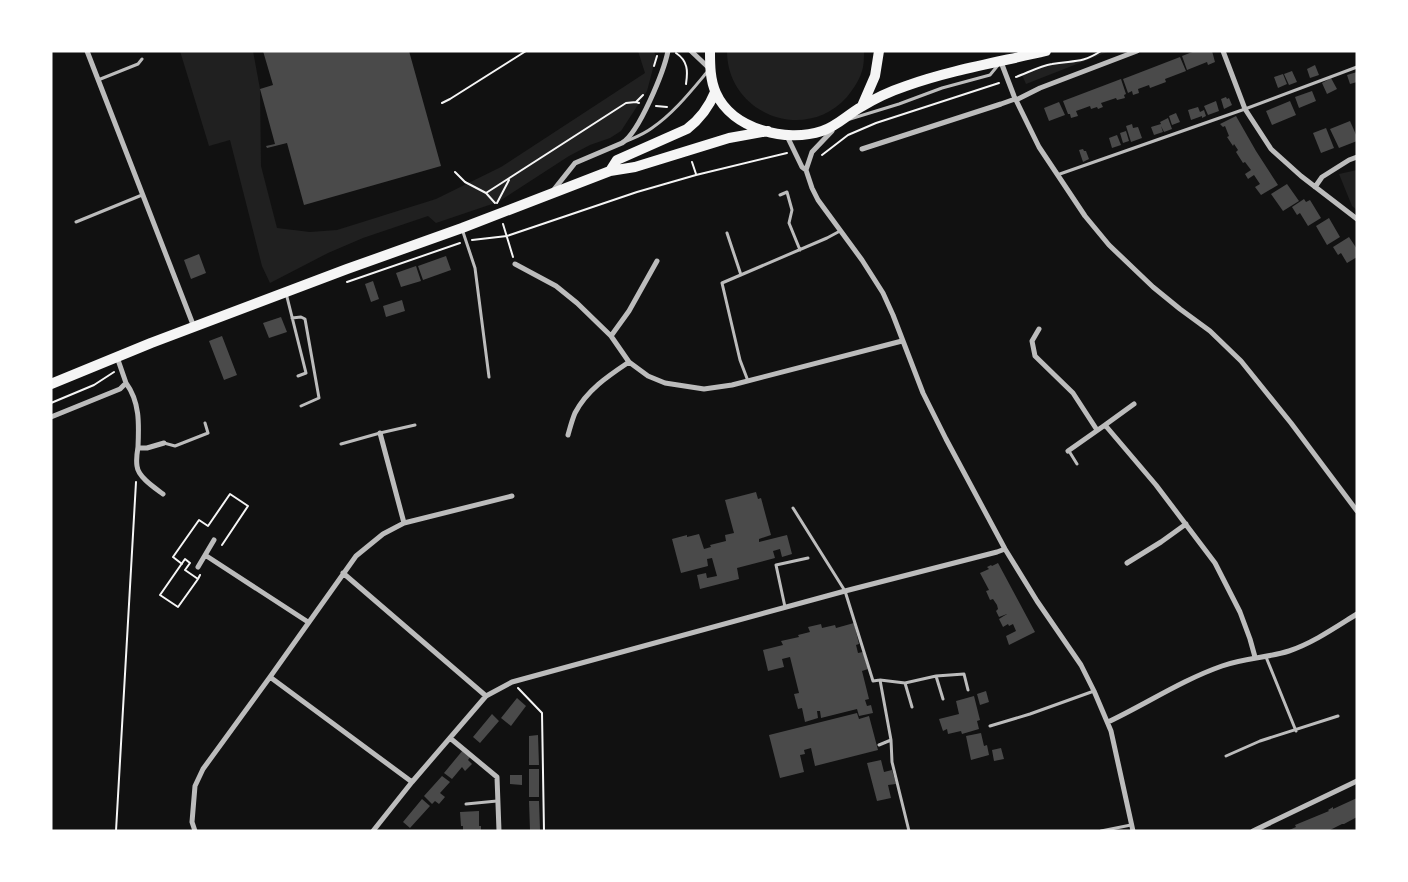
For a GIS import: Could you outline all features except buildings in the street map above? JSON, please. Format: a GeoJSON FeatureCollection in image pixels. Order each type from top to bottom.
{"type":"FeatureCollection","features":[{"type":"Feature","properties":{"kind":"main road"},"geometry":{"type":"LineString","coordinates":[[710,51],[710,69],[715,92],[735,116],[750,126],[787,135],[802,136],[822,131],[839,123],[862,106],[905,86],[954,72],[1046,51]]}},
{"type":"Feature","properties":{"kind":"main road"},"geometry":{"type":"LineString","coordinates":[[862,106],[875,76],[879,51]]}},
{"type":"Feature","properties":{"kind":"main road"},"geometry":{"type":"LineString","coordinates":[[610,171],[617,160],[687,129],[696,123],[709,107],[715,92]]}},
{"type":"Feature","properties":{"kind":"main road"},"geometry":{"type":"LineString","coordinates":[[51,384],[151,343],[610,171],[635,167],[729,138],[768,131]]}},
{"type":"Feature","properties":{"kind":"street"},"geometry":{"type":"LineString","coordinates":[[86,51],[194,328]]}},
{"type":"Feature","properties":{"kind":"street"},"geometry":{"type":"LineString","coordinates":[[691,51],[710,69]]}},
{"type":"Feature","properties":{"kind":"street"},"geometry":{"type":"LineString","coordinates":[[862,149],[1001,104],[1137,51]]}},
{"type":"Feature","properties":{"kind":"street"},"geometry":{"type":"LineString","coordinates":[[1223,51],[1245,109],[1271,149],[1301,176],[1357,219]]}},
{"type":"Feature","properties":{"kind":"street"},"geometry":{"type":"LineString","coordinates":[[550,194],[575,164],[619,144],[629,137],[648,105],[670,52]]}},
{"type":"Feature","properties":{"kind":"street"},"geometry":{"type":"LineString","coordinates":[[1001,62],[1015,99],[1035,141],[1084,216],[1109,245],[1153,287],[1210,331],[1241,361],[1291,423],[1357,511]]}},
{"type":"Feature","properties":{"kind":"street"},"geometry":{"type":"LineString","coordinates":[[806,170],[812,152],[839,123]]}},
{"type":"Feature","properties":{"kind":"street"},"geometry":{"type":"LineString","coordinates":[[787,135],[802,167],[806,170],[818,200],[862,260],[883,293],[894,315],[902,341],[923,393],[1006,549],[1037,601],[1081,666],[1094,691],[1108,722],[1132,828]]}},
{"type":"Feature","properties":{"kind":"street"},"geometry":{"type":"LineString","coordinates":[[1315,187],[1322,177],[1348,160],[1357,157]]}},
{"type":"Feature","properties":{"kind":"street"},"geometry":{"type":"LineString","coordinates":[[611,336],[629,312],[657,261]]}},
{"type":"Feature","properties":{"kind":"street"},"geometry":{"type":"LineString","coordinates":[[515,264],[556,286],[577,303],[611,336],[629,362],[648,376],[665,383],[704,388],[732,385],[902,341]]}},
{"type":"Feature","properties":{"kind":"street"},"geometry":{"type":"LineString","coordinates":[[1039,329],[1032,341],[1035,356],[1073,393],[1097,430]]}},
{"type":"Feature","properties":{"kind":"street"},"geometry":{"type":"LineString","coordinates":[[116,357],[126,383],[133,393],[137,407],[137,468],[149,484],[163,494]]}},
{"type":"Feature","properties":{"kind":"street"},"geometry":{"type":"LineString","coordinates":[[568,435],[575,414],[586,396],[605,378],[629,362]]}},
{"type":"Feature","properties":{"kind":"street"},"geometry":{"type":"LineString","coordinates":[[51,417],[121,388],[126,383]]}},
{"type":"Feature","properties":{"kind":"street"},"geometry":{"type":"LineString","coordinates":[[1068,451],[1134,404]]}},
{"type":"Feature","properties":{"kind":"street"},"geometry":{"type":"LineString","coordinates":[[1105,425],[1156,485],[1215,563],[1240,612],[1255,657]]}},
{"type":"Feature","properties":{"kind":"street"},"geometry":{"type":"LineString","coordinates":[[380,433],[404,523]]}},
{"type":"Feature","properties":{"kind":"street"},"geometry":{"type":"LineString","coordinates":[[138,448],[146,448],[164,443]]}},
{"type":"Feature","properties":{"kind":"street"},"geometry":{"type":"LineString","coordinates":[[195,831],[192,822],[194,786],[203,769],[356,556],[383,534],[404,523],[512,496]]}},
{"type":"Feature","properties":{"kind":"street"},"geometry":{"type":"LineString","coordinates":[[1127,563],[1186,524]]}},
{"type":"Feature","properties":{"kind":"street"},"geometry":{"type":"LineString","coordinates":[[198,567],[214,540]]}},
{"type":"Feature","properties":{"kind":"street"},"geometry":{"type":"LineString","coordinates":[[372,831],[486,696],[512,682],[845,590],[1006,549]]}},
{"type":"Feature","properties":{"kind":"street"},"geometry":{"type":"LineString","coordinates":[[205,554],[308,622]]}},
{"type":"Feature","properties":{"kind":"street"},"geometry":{"type":"LineString","coordinates":[[343,573],[486,696]]}},
{"type":"Feature","properties":{"kind":"street"},"geometry":{"type":"LineString","coordinates":[[1108,722],[1201,674],[1232,662],[1295,649],[1357,614]]}},
{"type":"Feature","properties":{"kind":"street"},"geometry":{"type":"LineString","coordinates":[[270,677],[412,782]]}},
{"type":"Feature","properties":{"kind":"street"},"geometry":{"type":"LineString","coordinates":[[450,738],[497,777],[499,831]]}},
{"type":"Feature","properties":{"kind":"street"},"geometry":{"type":"LineString","coordinates":[[1253,831],[1357,781]]}},
{"type":"Feature","properties":{"kind":"lane"},"geometry":{"type":"LineString","coordinates":[[98,80],[138,64],[142,59]]}},
{"type":"Feature","properties":{"kind":"lane"},"geometry":{"type":"LineString","coordinates":[[839,123],[942,88],[990,75],[1001,62]]}},
{"type":"Feature","properties":{"kind":"lane"},"geometry":{"type":"LineString","coordinates":[[1057,175],[1245,109],[1357,67]]}},
{"type":"Feature","properties":{"kind":"lane"},"geometry":{"type":"LineString","coordinates":[[619,144],[642,134],[662,121],[710,69]]}},
{"type":"Feature","properties":{"kind":"lane"},"geometry":{"type":"LineString","coordinates":[[780,195],[787,192],[792,210],[789,223],[800,250]]}},
{"type":"Feature","properties":{"kind":"lane"},"geometry":{"type":"LineString","coordinates":[[76,222],[142,195]]}},
{"type":"Feature","properties":{"kind":"lane"},"geometry":{"type":"LineString","coordinates":[[462,228],[474,268],[489,377]]}},
{"type":"Feature","properties":{"kind":"lane"},"geometry":{"type":"LineString","coordinates":[[748,381],[740,360],[722,283],[840,231]]}},
{"type":"Feature","properties":{"kind":"lane"},"geometry":{"type":"LineString","coordinates":[[727,233],[741,275]]}},
{"type":"Feature","properties":{"kind":"lane"},"geometry":{"type":"LineString","coordinates":[[286,292],[306,373],[298,376]]}},
{"type":"Feature","properties":{"kind":"lane"},"geometry":{"type":"LineString","coordinates":[[292,318],[305,319],[319,398],[301,406]]}},
{"type":"Feature","properties":{"kind":"lane"},"geometry":{"type":"LineString","coordinates":[[164,443],[175,446],[208,433],[205,423]]}},
{"type":"Feature","properties":{"kind":"lane"},"geometry":{"type":"LineString","coordinates":[[341,444],[415,425]]}},
{"type":"Feature","properties":{"kind":"lane"},"geometry":{"type":"LineString","coordinates":[[1068,451],[1077,464]]}},
{"type":"Feature","properties":{"kind":"lane"},"geometry":{"type":"LineString","coordinates":[[793,508],[845,590],[873,681],[905,683],[936,676],[964,674],[968,690]]}},
{"type":"Feature","properties":{"kind":"lane"},"geometry":{"type":"LineString","coordinates":[[785,607],[776,565],[808,558]]}},
{"type":"Feature","properties":{"kind":"lane"},"geometry":{"type":"LineString","coordinates":[[1265,656],[1296,731]]}},
{"type":"Feature","properties":{"kind":"lane"},"geometry":{"type":"LineString","coordinates":[[936,676],[943,699]]}},
{"type":"Feature","properties":{"kind":"lane"},"geometry":{"type":"LineString","coordinates":[[880,680],[891,740],[892,762],[909,831]]}},
{"type":"Feature","properties":{"kind":"lane"},"geometry":{"type":"LineString","coordinates":[[905,683],[912,707]]}},
{"type":"Feature","properties":{"kind":"lane"},"geometry":{"type":"LineString","coordinates":[[990,726],[1094,691]]}},
{"type":"Feature","properties":{"kind":"lane"},"geometry":{"type":"LineString","coordinates":[[1226,756],[1260,741],[1338,716]]}},
{"type":"Feature","properties":{"kind":"lane"},"geometry":{"type":"LineString","coordinates":[[879,745],[891,740]]}},
{"type":"Feature","properties":{"kind":"lane"},"geometry":{"type":"LineString","coordinates":[[466,804],[498,801]]}},
{"type":"Feature","properties":{"kind":"lane"},"geometry":{"type":"LineString","coordinates":[[1102,831],[1132,828]]}},
{"type":"Feature","properties":{"kind":"path"},"geometry":{"type":"LineString","coordinates":[[442,103],[526,51]]}},
{"type":"Feature","properties":{"kind":"path"},"geometry":{"type":"LineString","coordinates":[[1016,77],[1052,64],[1090,58],[1101,51]]}},
{"type":"Feature","properties":{"kind":"path"},"geometry":{"type":"LineString","coordinates":[[670,52],[681,56],[687,66],[685,88]]}},
{"type":"Feature","properties":{"kind":"path"},"geometry":{"type":"LineString","coordinates":[[820,156],[848,135],[876,123],[999,83]]}},
{"type":"Feature","properties":{"kind":"path"},"geometry":{"type":"LineString","coordinates":[[486,193],[626,103],[636,102],[644,104]]}},
{"type":"Feature","properties":{"kind":"path"},"geometry":{"type":"LineString","coordinates":[[651,106],[668,108],[671,106]]}},
{"type":"Feature","properties":{"kind":"path"},"geometry":{"type":"LineString","coordinates":[[342,283],[466,241],[508,236],[696,174],[787,153]]}},
{"type":"Feature","properties":{"kind":"path"},"geometry":{"type":"LineString","coordinates":[[691,158],[696,174]]}},
{"type":"Feature","properties":{"kind":"path"},"geometry":{"type":"LineString","coordinates":[[455,172],[465,182],[486,193],[497,205],[510,178]]}},
{"type":"Feature","properties":{"kind":"path"},"geometry":{"type":"LineString","coordinates":[[508,236],[515,264]]}},
{"type":"Feature","properties":{"kind":"path"},"geometry":{"type":"LineString","coordinates":[[51,403],[94,385],[114,372]]}},
{"type":"Feature","properties":{"kind":"path"},"geometry":{"type":"LineString","coordinates":[[116,831],[137,468]]}},
{"type":"Feature","properties":{"kind":"path"},"geometry":{"type":"LineString","coordinates":[[182,564],[173,557],[199,520],[208,526],[230,494],[248,506],[222,544]]}},
{"type":"Feature","properties":{"kind":"path"},"geometry":{"type":"LineString","coordinates":[[198,579],[185,570],[190,563],[185,559],[160,595],[178,607],[198,579],[212,559]]}},
{"type":"Feature","properties":{"kind":"path"},"geometry":{"type":"LineString","coordinates":[[512,682],[542,713],[544,831]]}},
{"type":"Feature","properties":{"kind":"shaded area"},"geometry":{"type":"Polygon","coordinates":[[[180,51],[253,51],[260,89],[261,166],[277,228],[310,232],[337,230],[436,199],[501,167],[645,73],[638,51],[654,51],[656,57],[647,91],[621,131],[610,138],[590,145],[569,156],[498,202],[436,223],[428,216],[363,238],[328,253],[270,283],[262,266],[230,140],[209,146],[180,51]]]}},
{"type":"Feature","properties":{"kind":"shaded area"},"geometry":{"type":"Polygon","coordinates":[[[727,51],[864,51],[864,61],[857,83],[847,97],[830,111],[811,119],[791,120],[771,115],[754,106],[740,91],[730,73],[727,51]]]}},
{"type":"Feature","properties":{"kind":"shaded area"},"geometry":{"type":"Polygon","coordinates":[[[1101,51],[1110,51],[1026,84],[1022,75],[1048,65],[1082,60],[1101,51]]]}},
{"type":"Feature","properties":{"kind":"shaded area"},"geometry":{"type":"Polygon","coordinates":[[[1357,170],[1357,210],[1352,206],[1339,174],[1357,170]]]}}]}
